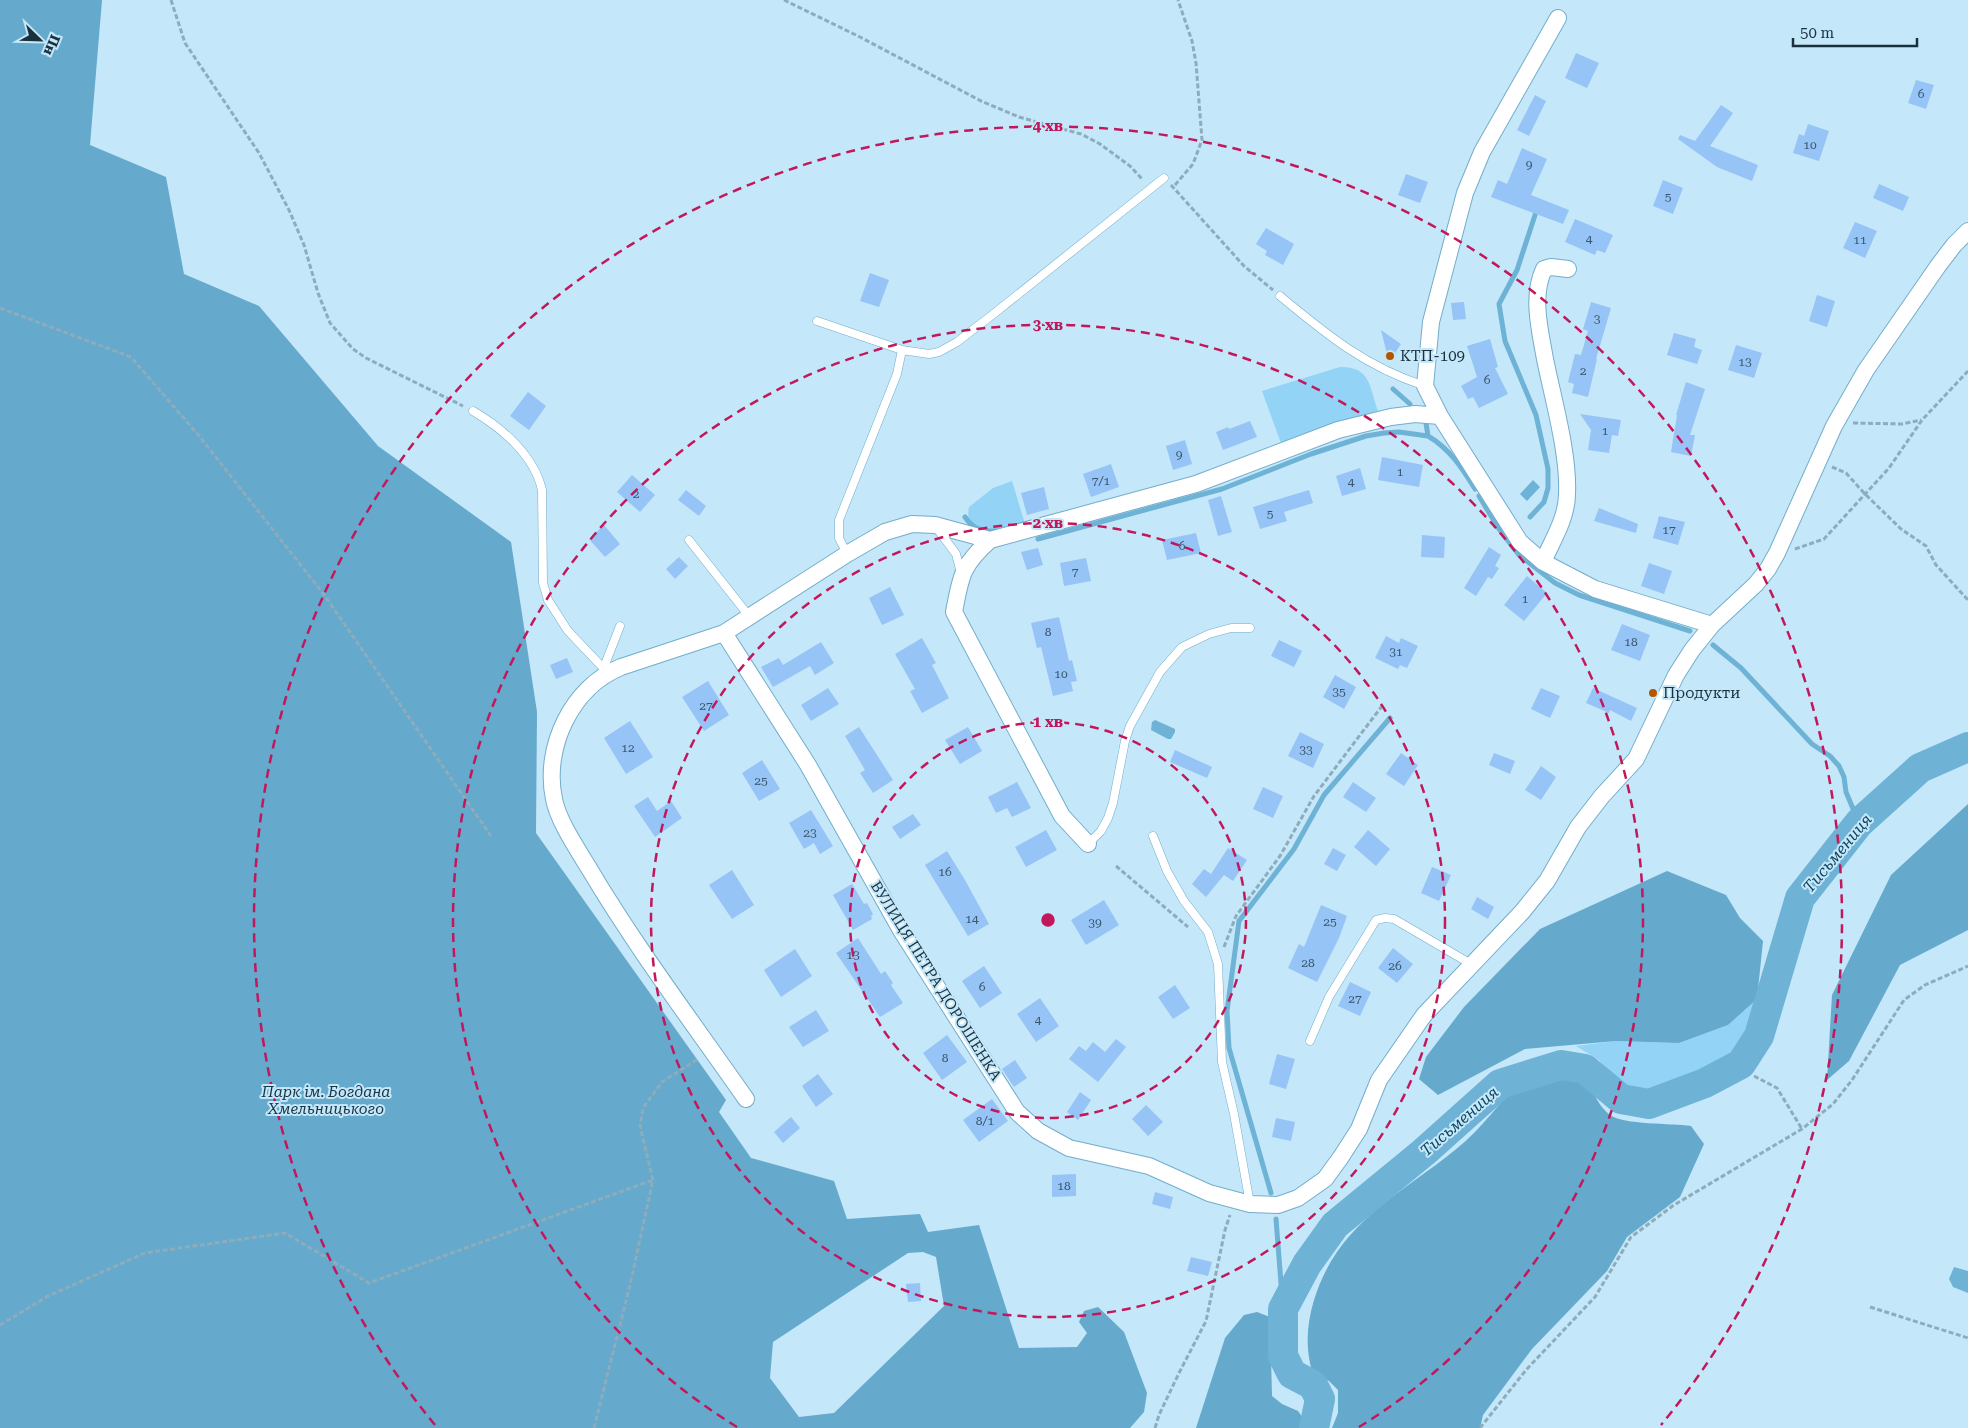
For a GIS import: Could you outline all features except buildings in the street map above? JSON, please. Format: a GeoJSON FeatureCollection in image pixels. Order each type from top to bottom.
{"type":"FeatureCollection","features":[{"type":"Feature","properties":{"kind":"street"},"geometry":{"type":"LineString","coordinates":[[1558,18],[1482,152],[1465,192],[1430,322],[1425,386],[1440,416],[1520,542],[1543,562],[1595,589],[1712,625]]}},
{"type":"Feature","properties":{"kind":"street","name":"ВУЛИЦЯ ПЕТРА ДОРОШЕНКА"},"geometry":{"type":"LineString","coordinates":[[724,633],[808,765],[902,932],[1017,1112],[1038,1131],[1069,1148],[1150,1166],[1209,1193],[1242,1202],[1278,1204],[1298,1198],[1325,1178],[1341,1158],[1359,1130],[1379,1080],[1424,1015],[1522,912],[1547,881],[1578,827],[1602,796],[1636,759],[1676,675],[1692,650],[1712,625],[1756,584],[1777,553],[1834,426],[1866,370],[1954,245],[1968,231]]}},
{"type":"Feature","properties":{"kind":"street"},"geometry":{"type":"LineString","coordinates":[[1543,562],[1563,516],[1568,497],[1561,439],[1539,326],[1538,296],[1544,269],[1551,267],[1568,270]]}},
{"type":"Feature","properties":{"kind":"street"},"geometry":{"type":"LineString","coordinates":[[1088,844],[1062,816],[954,612],[961,574],[974,554],[990,540],[1196,484],[1338,430],[1391,417],[1416,414],[1440,416]]}},
{"type":"Feature","properties":{"kind":"street"},"geometry":{"type":"LineString","coordinates":[[746,1099],[607,899],[570,837],[554,801],[552,774],[553,756],[567,716],[578,700],[606,670],[724,633],[884,532],[912,524],[935,526],[990,540]]}},
{"type":"Feature","properties":{"kind":"lane"},"geometry":{"type":"LineString","coordinates":[[817,321],[902,350],[930,354],[939,352],[957,342],[1164,178]]}},
{"type":"Feature","properties":{"kind":"lane"},"geometry":{"type":"LineString","coordinates":[[1280,296],[1329,336],[1379,368],[1425,386]]}},
{"type":"Feature","properties":{"kind":"lane"},"geometry":{"type":"LineString","coordinates":[[847,554],[839,538],[839,520],[898,374],[902,350]]}},
{"type":"Feature","properties":{"kind":"lane"},"geometry":{"type":"LineString","coordinates":[[473,410],[499,427],[514,442],[540,482],[542,490],[543,583],[548,600],[571,635],[606,670],[620,626]]}},
{"type":"Feature","properties":{"kind":"lane"},"geometry":{"type":"LineString","coordinates":[[935,526],[956,554],[961,574]]}},
{"type":"Feature","properties":{"kind":"lane"},"geometry":{"type":"LineString","coordinates":[[689,540],[749,616]]}},
{"type":"Feature","properties":{"kind":"lane"},"geometry":{"type":"LineString","coordinates":[[1088,844],[1101,831],[1108,818],[1130,726],[1160,672],[1182,647],[1209,634],[1231,628],[1250,628]]}},
{"type":"Feature","properties":{"kind":"lane"},"geometry":{"type":"LineString","coordinates":[[1153,836],[1167,871],[1184,901],[1208,932],[1218,964],[1222,1062],[1234,1114],[1242,1202]]}},
{"type":"Feature","properties":{"kind":"lane"},"geometry":{"type":"LineString","coordinates":[[1310,1041],[1329,997],[1376,920],[1394,919],[1471,964]]}},
{"type":"Feature","properties":{"kind":"path"},"geometry":{"type":"LineString","coordinates":[[172,0],[185,42],[259,153],[289,210],[304,245],[318,293],[330,323],[353,349],[366,358],[473,410]]}},
{"type":"Feature","properties":{"kind":"path"},"geometry":{"type":"LineString","coordinates":[[784,0],[860,37],[981,102],[1019,117],[1081,134],[1100,144],[1130,166],[1151,188]]}},
{"type":"Feature","properties":{"kind":"path"},"geometry":{"type":"LineString","coordinates":[[1173,187],[1193,164],[1202,140],[1196,63],[1192,41],[1178,0]]}},
{"type":"Feature","properties":{"kind":"path"},"geometry":{"type":"LineString","coordinates":[[1164,178],[1244,266],[1280,296]]}},
{"type":"Feature","properties":{"kind":"path"},"geometry":{"type":"LineString","coordinates":[[0,308],[131,357],[200,437],[325,596],[491,836]]}},
{"type":"Feature","properties":{"kind":"path"},"geometry":{"type":"LineString","coordinates":[[1777,553],[1796,549],[1824,539],[1889,468],[1922,420],[1968,371]]}},
{"type":"Feature","properties":{"kind":"path"},"geometry":{"type":"LineString","coordinates":[[1834,426],[1856,422],[1902,424],[1922,420]]}},
{"type":"Feature","properties":{"kind":"path"},"geometry":{"type":"LineString","coordinates":[[1818,461],[1846,473],[1901,529],[1926,546],[1936,565],[1968,600]]}},
{"type":"Feature","properties":{"kind":"path"},"geometry":{"type":"LineString","coordinates":[[1218,964],[1236,916],[1280,856],[1314,796],[1382,706]]}},
{"type":"Feature","properties":{"kind":"path"},"geometry":{"type":"LineString","coordinates":[[1116,866],[1194,932]]}},
{"type":"Feature","properties":{"kind":"path"},"geometry":{"type":"LineString","coordinates":[[1480,1428],[1526,1370],[1595,1297],[1631,1237],[1674,1205],[1802,1129],[1833,1104],[1852,1080],[1904,1000],[1924,985],[1968,966]]}},
{"type":"Feature","properties":{"kind":"path"},"geometry":{"type":"LineString","coordinates":[[594,1428],[630,1285],[653,1180],[640,1126],[642,1108],[662,1082],[712,1050]]}},
{"type":"Feature","properties":{"kind":"path"},"geometry":{"type":"LineString","coordinates":[[1754,1076],[1777,1088],[1802,1129]]}},
{"type":"Feature","properties":{"kind":"path"},"geometry":{"type":"LineString","coordinates":[[0,1325],[48,1296],[145,1253],[285,1233],[369,1283],[653,1180]]}},
{"type":"Feature","properties":{"kind":"path"},"geometry":{"type":"LineString","coordinates":[[1155,1428],[1159,1415],[1179,1373],[1206,1321],[1225,1230],[1242,1202]]}},
{"type":"Feature","properties":{"kind":"path"},"geometry":{"type":"LineString","coordinates":[[1870,1307],[1968,1338]]}},
{"type":"Feature","properties":{"kind":"shaded area"},"geometry":{"type":"Polygon","coordinates":[[[1340,367],[1358,370],[1363,374],[1370,386],[1378,411],[1282,446],[1262,391],[1340,367]]]}},
{"type":"Feature","properties":{"kind":"shaded area"},"geometry":{"type":"Polygon","coordinates":[[[1533,480],[1540,487],[1527,501],[1520,494],[1533,480]]]}},
{"type":"Feature","properties":{"kind":"shaded area"},"geometry":{"type":"Polygon","coordinates":[[[1012,481],[1025,524],[987,529],[979,528],[972,524],[969,518],[969,507],[993,488],[1012,481]]]}},
{"type":"Feature","properties":{"kind":"shaded area"},"geometry":{"type":"Polygon","coordinates":[[[1155,720],[1175,729],[1171,739],[1151,730],[1152,722],[1155,720]]]}},
{"type":"Feature","properties":{"kind":"shaded area"},"geometry":{"type":"Polygon","coordinates":[[[1757,999],[1741,1042],[1728,1056],[1695,1074],[1643,1094],[1622,1088],[1599,1060],[1576,1046],[1616,1041],[1679,1043],[1728,1025],[1757,999]]]}},
{"type":"Feature","properties":{"kind":"shaded area"},"geometry":{"type":"Polygon","coordinates":[[[1954,1267],[1968,1271],[1968,1293],[1953,1287],[1949,1279],[1954,1267]]]}},
{"type":"Feature","properties":{"kind":"green space","name":"Парк ім. Богдана Хмельницького"},"geometry":{"type":"Polygon","coordinates":[[[0,0],[102,0],[90,145],[166,177],[184,274],[259,306],[378,446],[511,542],[537,712],[536,833],[726,1100],[719,1112],[751,1158],[834,1181],[847,1219],[920,1214],[928,1232],[979,1225],[1019,1348],[1077,1347],[1087,1333],[1079,1322],[1084,1311],[1098,1307],[1124,1332],[1147,1393],[1144,1412],[1130,1428],[0,1428],[0,0]],[[923,1252],[908,1253],[773,1342],[770,1378],[799,1417],[834,1413],[944,1306],[936,1257],[923,1252]]]}},
{"type":"Feature","properties":{"kind":"green space"},"geometry":{"type":"Polygon","coordinates":[[[1968,804],[1968,930],[1900,965],[1849,1061],[1827,1080],[1832,995],[1891,875],[1968,804]]]}},
{"type":"Feature","properties":{"kind":"green space"},"geometry":{"type":"Polygon","coordinates":[[[1667,871],[1726,895],[1740,918],[1763,941],[1757,999],[1728,1025],[1679,1043],[1616,1041],[1525,1049],[1438,1095],[1419,1079],[1426,1057],[1464,1007],[1540,929],[1667,871]]]}},
{"type":"Feature","properties":{"kind":"green space"},"geometry":{"type":"Polygon","coordinates":[[[1565,1075],[1575,1077],[1588,1085],[1604,1109],[1610,1115],[1617,1118],[1626,1121],[1691,1126],[1704,1144],[1680,1197],[1627,1237],[1607,1271],[1532,1349],[1483,1415],[1480,1428],[1332,1428],[1338,1413],[1338,1390],[1329,1381],[1312,1371],[1308,1353],[1308,1335],[1314,1300],[1325,1273],[1338,1251],[1354,1231],[1372,1214],[1465,1141],[1511,1093],[1530,1084],[1565,1075]]]}},
{"type":"Feature","properties":{"kind":"green space"},"geometry":{"type":"Polygon","coordinates":[[[1257,1312],[1270,1317],[1272,1396],[1282,1404],[1298,1411],[1310,1428],[1196,1428],[1225,1338],[1244,1315],[1257,1312]]]}},
{"type":"Feature","properties":{"kind":"waterway"},"geometry":{"type":"LineString","coordinates":[[1530,517],[1544,502],[1548,488],[1548,469],[1536,415],[1505,341],[1499,304],[1517,270],[1537,209]]}},
{"type":"Feature","properties":{"kind":"waterway"},"geometry":{"type":"LineString","coordinates":[[1393,389],[1410,404]]}},
{"type":"Feature","properties":{"kind":"waterway"},"geometry":{"type":"LineString","coordinates":[[1426,423],[1428,436],[1449,453],[1475,489]]}},
{"type":"Feature","properties":{"kind":"waterway"},"geometry":{"type":"LineString","coordinates":[[1038,539],[1222,489],[1311,454],[1366,436],[1399,432],[1428,436]]}},
{"type":"Feature","properties":{"kind":"waterway"},"geometry":{"type":"LineString","coordinates":[[1479,496],[1499,529],[1519,555],[1555,583],[1579,595],[1690,631]]}},
{"type":"Feature","properties":{"kind":"waterway"},"geometry":{"type":"LineString","coordinates":[[965,517],[978,529],[996,531]]}},
{"type":"Feature","properties":{"kind":"waterway"},"geometry":{"type":"LineString","coordinates":[[1713,645],[1741,668],[1812,744],[1830,756],[1839,766],[1844,777],[1846,792],[1859,823]]}},
{"type":"Feature","properties":{"kind":"waterway"},"geometry":{"type":"LineString","coordinates":[[1271,1193],[1229,1048],[1227,1011],[1239,921],[1294,849],[1324,795],[1390,718]]}},
{"type":"Feature","properties":{"kind":"waterway","name":"Тисьмениця"},"geometry":{"type":"LineString","coordinates":[[1314,1428],[1320,1399],[1313,1385],[1292,1374],[1283,1356],[1283,1309],[1307,1264],[1335,1225],[1424,1152],[1500,1084],[1561,1065],[1585,1069],[1621,1099],[1649,1104],[1705,1083],[1741,1064],[1759,1036],[1800,898],[1859,823],[1920,768],[1968,747]]}},
{"type":"Feature","properties":{"kind":"waterway"},"geometry":{"type":"LineString","coordinates":[[1276,1219],[1283,1309]]}},
{"type":"Feature","properties":{"kind":"place","name":"КТП-109"},"geometry":{"type":"Point","coordinates":[1390,356]}},
{"type":"Feature","properties":{"kind":"place","name":"Продукти"},"geometry":{"type":"Point","coordinates":[1653,693]}}]}
